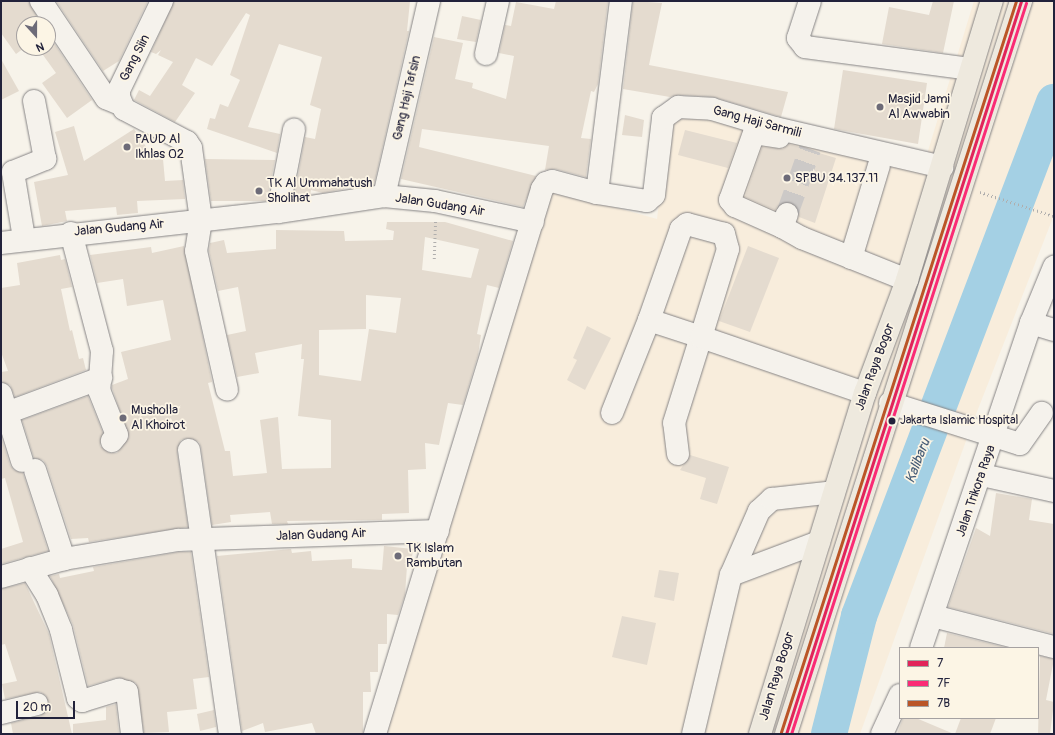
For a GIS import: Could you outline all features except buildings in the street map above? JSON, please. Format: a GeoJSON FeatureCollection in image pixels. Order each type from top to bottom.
{"type":"FeatureCollection","features":[{"type":"Feature","properties":{"kind":"highway","name":"Jalan Raya Bogor"},"geometry":{"type":"LineString","coordinates":[[760,734],[865,393],[907,280],[940,175],[970,69],[992,1]]}},
{"type":"Feature","properties":{"kind":"highway","name":"Jalan Raya Bogor"},"geometry":{"type":"LineString","coordinates":[[786,734],[901,406],[1021,1]]}},
{"type":"Feature","properties":{"kind":"street"},"geometry":{"type":"LineString","coordinates":[[41,1],[106,98],[120,104],[124,109],[186,142],[191,148],[201,220],[196,251],[227,390]]}},
{"type":"Feature","properties":{"kind":"street","name":"Gang Siin"},"geometry":{"type":"LineString","coordinates":[[120,104],[119,90],[162,1]]}},
{"type":"Feature","properties":{"kind":"street","name":"Gang Haji Tafsin"},"geometry":{"type":"LineString","coordinates":[[384,196],[429,1]]}},
{"type":"Feature","properties":{"kind":"street"},"geometry":{"type":"LineString","coordinates":[[486,54],[498,1]]}},
{"type":"Feature","properties":{"kind":"street"},"geometry":{"type":"LineString","coordinates":[[375,734],[546,183],[552,181],[597,193],[621,1]]}},
{"type":"Feature","properties":{"kind":"street"},"geometry":{"type":"LineString","coordinates":[[810,1],[798,38],[805,47],[970,69]]}},
{"type":"Feature","properties":{"kind":"street"},"geometry":{"type":"LineString","coordinates":[[24,238],[13,172],[45,159],[34,101]]}},
{"type":"Feature","properties":{"kind":"street","name":"Gang Haji Sarmili"},"geometry":{"type":"LineString","coordinates":[[597,193],[643,202],[654,195],[663,118],[678,107],[712,109],[940,175]]}},
{"type":"Feature","properties":{"kind":"street"},"geometry":{"type":"LineString","coordinates":[[278,212],[294,130]]}},
{"type":"Feature","properties":{"kind":"street"},"geometry":{"type":"LineString","coordinates":[[907,280],[851,258],[784,220],[735,206],[730,200],[756,132],[879,165],[940,175]]}},
{"type":"Feature","properties":{"kind":"street"},"geometry":{"type":"LineString","coordinates":[[851,258],[879,165]]}},
{"type":"Feature","properties":{"kind":"street","name":"Jalan Gudang Air"},"geometry":{"type":"LineString","coordinates":[[1,243],[24,238],[278,212],[384,196],[435,201],[533,222]]}},
{"type":"Feature","properties":{"kind":"street"},"geometry":{"type":"LineString","coordinates":[[612,413],[649,320],[681,228],[692,224],[724,234],[728,249],[674,424],[678,454]]}},
{"type":"Feature","properties":{"kind":"street"},"geometry":{"type":"LineString","coordinates":[[71,233],[102,351],[99,390],[116,435],[112,441]]}},
{"type":"Feature","properties":{"kind":"street","name":"Jalan Trikora Raya"},"geometry":{"type":"LineString","coordinates":[[921,647],[995,436],[1031,324],[1054,267]]}},
{"type":"Feature","properties":{"kind":"street"},"geometry":{"type":"LineString","coordinates":[[649,320],[865,393]]}},
{"type":"Feature","properties":{"kind":"street"},"geometry":{"type":"LineString","coordinates":[[1031,324],[1054,330]]}},
{"type":"Feature","properties":{"kind":"street"},"geometry":{"type":"LineString","coordinates":[[64,559],[29,466],[3,408],[101,378]]}},
{"type":"Feature","properties":{"kind":"street"},"geometry":{"type":"LineString","coordinates":[[901,406],[995,436],[1023,443],[1042,413]]}},
{"type":"Feature","properties":{"kind":"street"},"geometry":{"type":"LineString","coordinates":[[189,450],[194,495],[204,539],[230,734]]}},
{"type":"Feature","properties":{"kind":"street"},"geometry":{"type":"LineString","coordinates":[[982,474],[1054,491]]}},
{"type":"Feature","properties":{"kind":"street"},"geometry":{"type":"LineString","coordinates":[[693,734],[731,575],[764,503],[772,499],[834,492]]}},
{"type":"Feature","properties":{"kind":"street","name":"Jalan Gudang Air"},"geometry":{"type":"LineString","coordinates":[[1,577],[64,559],[156,543],[204,539],[438,532]]}},
{"type":"Feature","properties":{"kind":"street"},"geometry":{"type":"LineString","coordinates":[[731,575],[818,542]]}},
{"type":"Feature","properties":{"kind":"street"},"geometry":{"type":"LineString","coordinates":[[30,568],[47,595],[61,630],[78,698],[82,701],[119,690],[127,692],[132,734]]}},
{"type":"Feature","properties":{"kind":"street"},"geometry":{"type":"LineString","coordinates":[[933,616],[1054,647]]}},
{"type":"Feature","properties":{"kind":"street"},"geometry":{"type":"LineString","coordinates":[[882,734],[899,697]]}},
{"type":"Feature","properties":{"kind":"street"},"geometry":{"type":"LineString","coordinates":[[1,713],[37,704]]}},
{"type":"Feature","properties":{"kind":"path"},"geometry":{"type":"LineString","coordinates":[[988,194],[1054,216]]}},
{"type":"Feature","properties":{"kind":"path"},"geometry":{"type":"LineString","coordinates":[[434,259],[435,201]]}},
{"type":"Feature","properties":{"kind":"shaded area"},"geometry":{"type":"Polygon","coordinates":[[[974,1],[1054,1],[1054,215],[971,427],[860,734],[367,734],[536,185],[657,219],[669,111],[923,167],[974,1]]]}},
{"type":"Feature","properties":{"kind":"waterway","name":"Kalibaru"},"geometry":{"type":"LineString","coordinates":[[829,734],[859,616],[1054,102]]}},
{"type":"Feature","properties":{"kind":"tunnel"},"geometry":{"type":"LineString","coordinates":[[787,214],[810,149]]}},
{"type":"Feature","properties":{"kind":"transit line","name":"7B"},"geometry":{"type":"LineString","coordinates":[[781,732],[1016,1]]}},
{"type":"Feature","properties":{"kind":"transit line","name":"7"},"geometry":{"type":"LineString","coordinates":[[786,734],[1021,1]]}},
{"type":"Feature","properties":{"kind":"transit line","name":"7F"},"geometry":{"type":"LineString","coordinates":[[791,734],[1026,3]]}},
{"type":"Feature","properties":{"kind":"place","name":"Masjid Jami Al Awwabin"},"geometry":{"type":"Point","coordinates":[880,107]}},
{"type":"Feature","properties":{"kind":"place","name":"PAUD Al Ikhlas 02"},"geometry":{"type":"Point","coordinates":[127,147]}},
{"type":"Feature","properties":{"kind":"place","name":"SPBU 34.137.11"},"geometry":{"type":"Point","coordinates":[787,178]}},
{"type":"Feature","properties":{"kind":"place","name":"TK Al Ummahatush Sholihat"},"geometry":{"type":"Point","coordinates":[259,191]}},
{"type":"Feature","properties":{"kind":"place","name":"Musholla Al Khoirot"},"geometry":{"type":"Point","coordinates":[123,418]}},
{"type":"Feature","properties":{"kind":"place","name":"Jakarta Islamic Hospital"},"geometry":{"type":"Point","coordinates":[892,421]}},
{"type":"Feature","properties":{"kind":"place","name":"TK Islam Rambutan"},"geometry":{"type":"Point","coordinates":[398,556]}}]}
